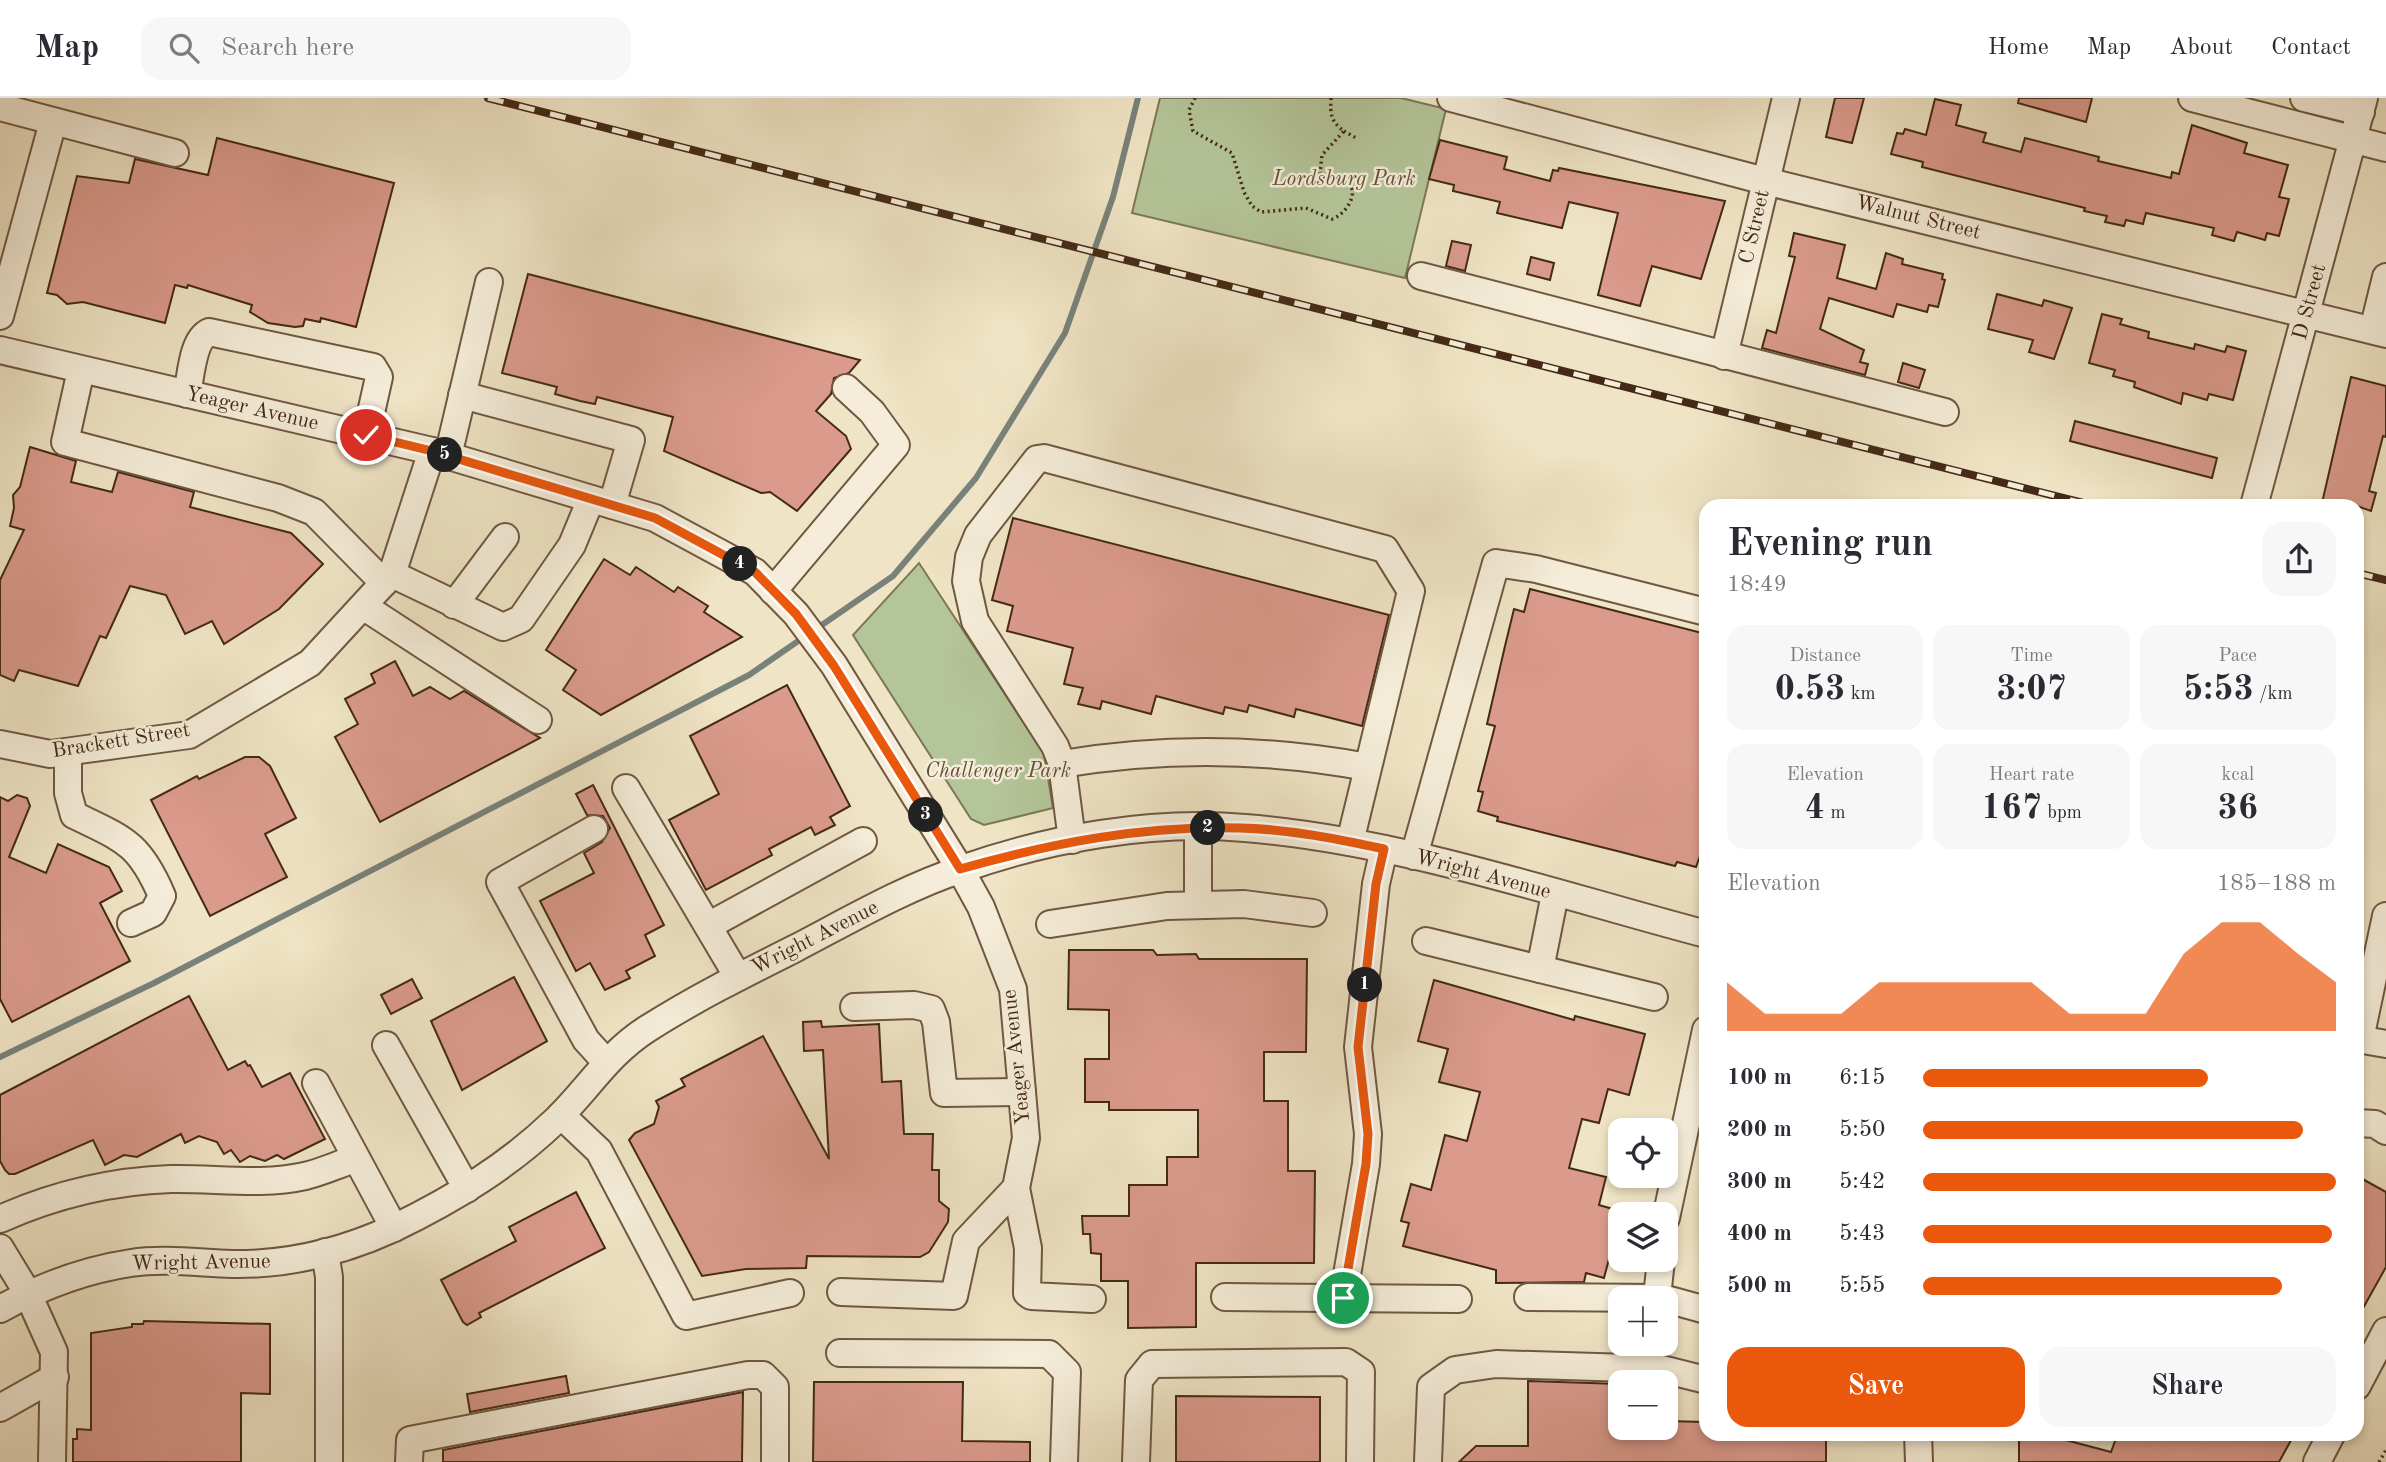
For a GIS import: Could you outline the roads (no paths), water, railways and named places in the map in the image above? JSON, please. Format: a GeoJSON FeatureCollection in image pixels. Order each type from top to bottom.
{"type":"FeatureCollection","features":[{"type":"Feature","properties":{"kind":"street","name":"Walnut Street"},"geometry":{"type":"LineString","coordinates":[[1451,98],[1765,181],[2379,332]]}},
{"type":"Feature","properties":{"kind":"street","name":"C Street"},"geometry":{"type":"LineString","coordinates":[[1724,356],[1786,98]]}},
{"type":"Feature","properties":{"kind":"street"},"geometry":{"type":"LineString","coordinates":[[2192,98],[2386,148]]}},
{"type":"Feature","properties":{"kind":"street"},"geometry":{"type":"LineString","coordinates":[[2304,98],[2362,105]]}},
{"type":"Feature","properties":{"kind":"street","name":"D Street"},"geometry":{"type":"LineString","coordinates":[[2256,499],[2362,105]]}},
{"type":"Feature","properties":{"kind":"street"},"geometry":{"type":"LineString","coordinates":[[0,107],[175,153]]}},
{"type":"Feature","properties":{"kind":"street"},"geometry":{"type":"LineString","coordinates":[[0,316],[53,122]]}},
{"type":"Feature","properties":{"kind":"street"},"geometry":{"type":"LineString","coordinates":[[1420,276],[1945,412]]}},
{"type":"Feature","properties":{"kind":"street"},"geometry":{"type":"LineString","coordinates":[[2379,332],[2386,277]]}},
{"type":"Feature","properties":{"kind":"street","name":"Brackett Street"},"geometry":{"type":"LineString","coordinates":[[0,744],[50,754],[189,735],[310,663],[388,579],[462,395],[489,282]]}},
{"type":"Feature","properties":{"kind":"street"},"geometry":{"type":"LineString","coordinates":[[187,394],[198,343],[203,335],[209,332],[373,367],[379,377],[366,435]]}},
{"type":"Feature","properties":{"kind":"street","name":"Yeager Avenue"},"geometry":{"type":"LineString","coordinates":[[1,353],[440,453],[655,518],[755,572],[796,614],[825,654],[981,907],[1013,989],[1026,1138],[1016,1188]]}},
{"type":"Feature","properties":{"kind":"street"},"geometry":{"type":"LineString","coordinates":[[81,370],[65,442],[278,498],[314,512],[388,579],[503,627],[521,620],[602,502],[631,440],[462,395]]}},
{"type":"Feature","properties":{"kind":"street"},"geometry":{"type":"LineString","coordinates":[[773,591],[896,445],[872,412],[846,388]]}},
{"type":"Feature","properties":{"kind":"street"},"geometry":{"type":"LineString","coordinates":[[1072,840],[1062,764],[1055,746],[975,621],[966,581],[970,557],[978,535],[1037,459],[1044,458],[1385,549],[1411,591],[1350,842]]}},
{"type":"Feature","properties":{"kind":"street"},"geometry":{"type":"LineString","coordinates":[[454,606],[505,537]]}},
{"type":"Feature","properties":{"kind":"street"},"geometry":{"type":"LineString","coordinates":[[1414,856],[1496,564],[1536,569],[1699,610]]}},
{"type":"Feature","properties":{"kind":"street"},"geometry":{"type":"LineString","coordinates":[[363,606],[538,720]]}},
{"type":"Feature","properties":{"kind":"street"},"geometry":{"type":"LineString","coordinates":[[1062,764],[1151,752],[1209,750],[1316,757],[1367,767]]}},
{"type":"Feature","properties":{"kind":"street"},"geometry":{"type":"LineString","coordinates":[[68,752],[68,793],[74,816],[129,842],[152,871],[162,896],[153,914],[131,923]]}},
{"type":"Feature","properties":{"kind":"street"},"geometry":{"type":"LineString","coordinates":[[626,788],[738,977]]}},
{"type":"Feature","properties":{"kind":"street"},"geometry":{"type":"LineString","coordinates":[[1198,828],[1198,905]]}},
{"type":"Feature","properties":{"kind":"street","name":"Wright Avenue"},"geometry":{"type":"LineString","coordinates":[[0,1309],[28,1294],[75,1275],[134,1262],[267,1263],[325,1252],[394,1228],[467,1189],[521,1153],[561,1115],[606,1062],[640,1033],[738,977],[878,906],[960,869],[1072,840],[1151,830],[1242,828],[1350,842],[1414,856],[1699,932]]}},
{"type":"Feature","properties":{"kind":"street"},"geometry":{"type":"LineString","coordinates":[[594,829],[500,882],[586,1040],[606,1062]]}},
{"type":"Feature","properties":{"kind":"street"},"geometry":{"type":"LineString","coordinates":[[708,926],[863,841]]}},
{"type":"Feature","properties":{"kind":"street"},"geometry":{"type":"LineString","coordinates":[[1343,1298],[1368,1134],[1358,1047],[1376,884],[1384,849]]}},
{"type":"Feature","properties":{"kind":"street"},"geometry":{"type":"LineString","coordinates":[[1540,969],[1555,894]]}},
{"type":"Feature","properties":{"kind":"street"},"geometry":{"type":"LineString","coordinates":[[1050,924],[1167,905],[1244,904],[1313,913]]}},
{"type":"Feature","properties":{"kind":"street"},"geometry":{"type":"LineString","coordinates":[[2364,1013],[2386,916]]}},
{"type":"Feature","properties":{"kind":"street"},"geometry":{"type":"LineString","coordinates":[[1426,941],[1654,997]]}},
{"type":"Feature","properties":{"kind":"street"},"geometry":{"type":"LineString","coordinates":[[853,1007],[914,1005],[931,1009],[936,1022],[944,1093],[1022,1092]]}},
{"type":"Feature","properties":{"kind":"street"},"geometry":{"type":"LineString","coordinates":[[2364,1040],[2386,1044]]}},
{"type":"Feature","properties":{"kind":"street"},"geometry":{"type":"LineString","coordinates":[[387,1045],[467,1189]]}},
{"type":"Feature","properties":{"kind":"street"},"geometry":{"type":"LineString","coordinates":[[1669,1202],[1699,1062]]}},
{"type":"Feature","properties":{"kind":"street"},"geometry":{"type":"LineString","coordinates":[[316,1083],[394,1228]]}},
{"type":"Feature","properties":{"kind":"street"},"geometry":{"type":"LineString","coordinates":[[561,1115],[599,1151],[686,1316],[790,1293]]}},
{"type":"Feature","properties":{"kind":"street"},"geometry":{"type":"LineString","coordinates":[[2364,1123],[2375,1124],[2386,1131]]}},
{"type":"Feature","properties":{"kind":"street"},"geometry":{"type":"LineString","coordinates":[[0,1219],[72,1192],[117,1184],[172,1180],[231,1182],[286,1179],[306,1176],[355,1158]]}},
{"type":"Feature","properties":{"kind":"street"},"geometry":{"type":"LineString","coordinates":[[841,1292],[954,1296],[966,1241],[1016,1188]]}},
{"type":"Feature","properties":{"kind":"street"},"geometry":{"type":"LineString","coordinates":[[1016,1188],[1028,1248],[1027,1293],[1031,1296],[1092,1298]]}},
{"type":"Feature","properties":{"kind":"street"},"geometry":{"type":"LineString","coordinates":[[0,1248],[28,1294],[54,1352],[52,1462]]}},
{"type":"Feature","properties":{"kind":"street"},"geometry":{"type":"LineString","coordinates":[[325,1252],[329,1277],[329,1462]]}},
{"type":"Feature","properties":{"kind":"street"},"geometry":{"type":"LineString","coordinates":[[1225,1297],[1458,1299]]}},
{"type":"Feature","properties":{"kind":"street"},"geometry":{"type":"LineString","coordinates":[[1528,1297],[1608,1298]]}},
{"type":"Feature","properties":{"kind":"street"},"geometry":{"type":"LineString","coordinates":[[1678,1302],[1699,1308]]}},
{"type":"Feature","properties":{"kind":"street"},"geometry":{"type":"LineString","coordinates":[[2364,1373],[2386,1331]]}},
{"type":"Feature","properties":{"kind":"street"},"geometry":{"type":"LineString","coordinates":[[840,1353],[1049,1354],[1067,1373],[1064,1462]]}},
{"type":"Feature","properties":{"kind":"street"},"geometry":{"type":"LineString","coordinates":[[1136,1462],[1139,1380],[1152,1364],[1346,1362],[1361,1372],[1360,1462]]}},
{"type":"Feature","properties":{"kind":"street"},"geometry":{"type":"LineString","coordinates":[[1428,1462],[1432,1387],[1455,1370],[1496,1364],[1662,1369],[1699,1378]]}},
{"type":"Feature","properties":{"kind":"street"},"geometry":{"type":"LineString","coordinates":[[409,1462],[410,1440],[748,1375],[763,1375],[775,1387],[775,1462]]}},
{"type":"Feature","properties":{"kind":"street"},"geometry":{"type":"LineString","coordinates":[[0,1408],[55,1377]]}},
{"type":"Feature","properties":{"kind":"street"},"geometry":{"type":"LineString","coordinates":[[1918,1441],[1919,1462]]}},
{"type":"Feature","properties":{"kind":"street"},"geometry":{"type":"LineString","coordinates":[[2317,1462],[2328,1441]]}},
{"type":"Feature","properties":{"kind":"waterway"},"geometry":{"type":"LineString","coordinates":[[816,629],[893,576],[976,478],[1065,333],[1113,197],[1138,98]]}},
{"type":"Feature","properties":{"kind":"waterway"},"geometry":{"type":"LineString","coordinates":[[0,1057],[154,983],[749,675],[804,637]]}},
{"type":"Feature","properties":{"kind":"railway"},"geometry":{"type":"LineString","coordinates":[[488,98],[2067,499]]}},
{"type":"Feature","properties":{"kind":"railway"},"geometry":{"type":"LineString","coordinates":[[2364,575],[2386,580]]}},
{"type":"Feature","properties":{"kind":"park label","name":"Lordsburg Park"},"geometry":{"type":"Point","coordinates":[1344,179]}},
{"type":"Feature","properties":{"kind":"park label","name":"Challenger Park"},"geometry":{"type":"Point","coordinates":[998,771]}}]}
